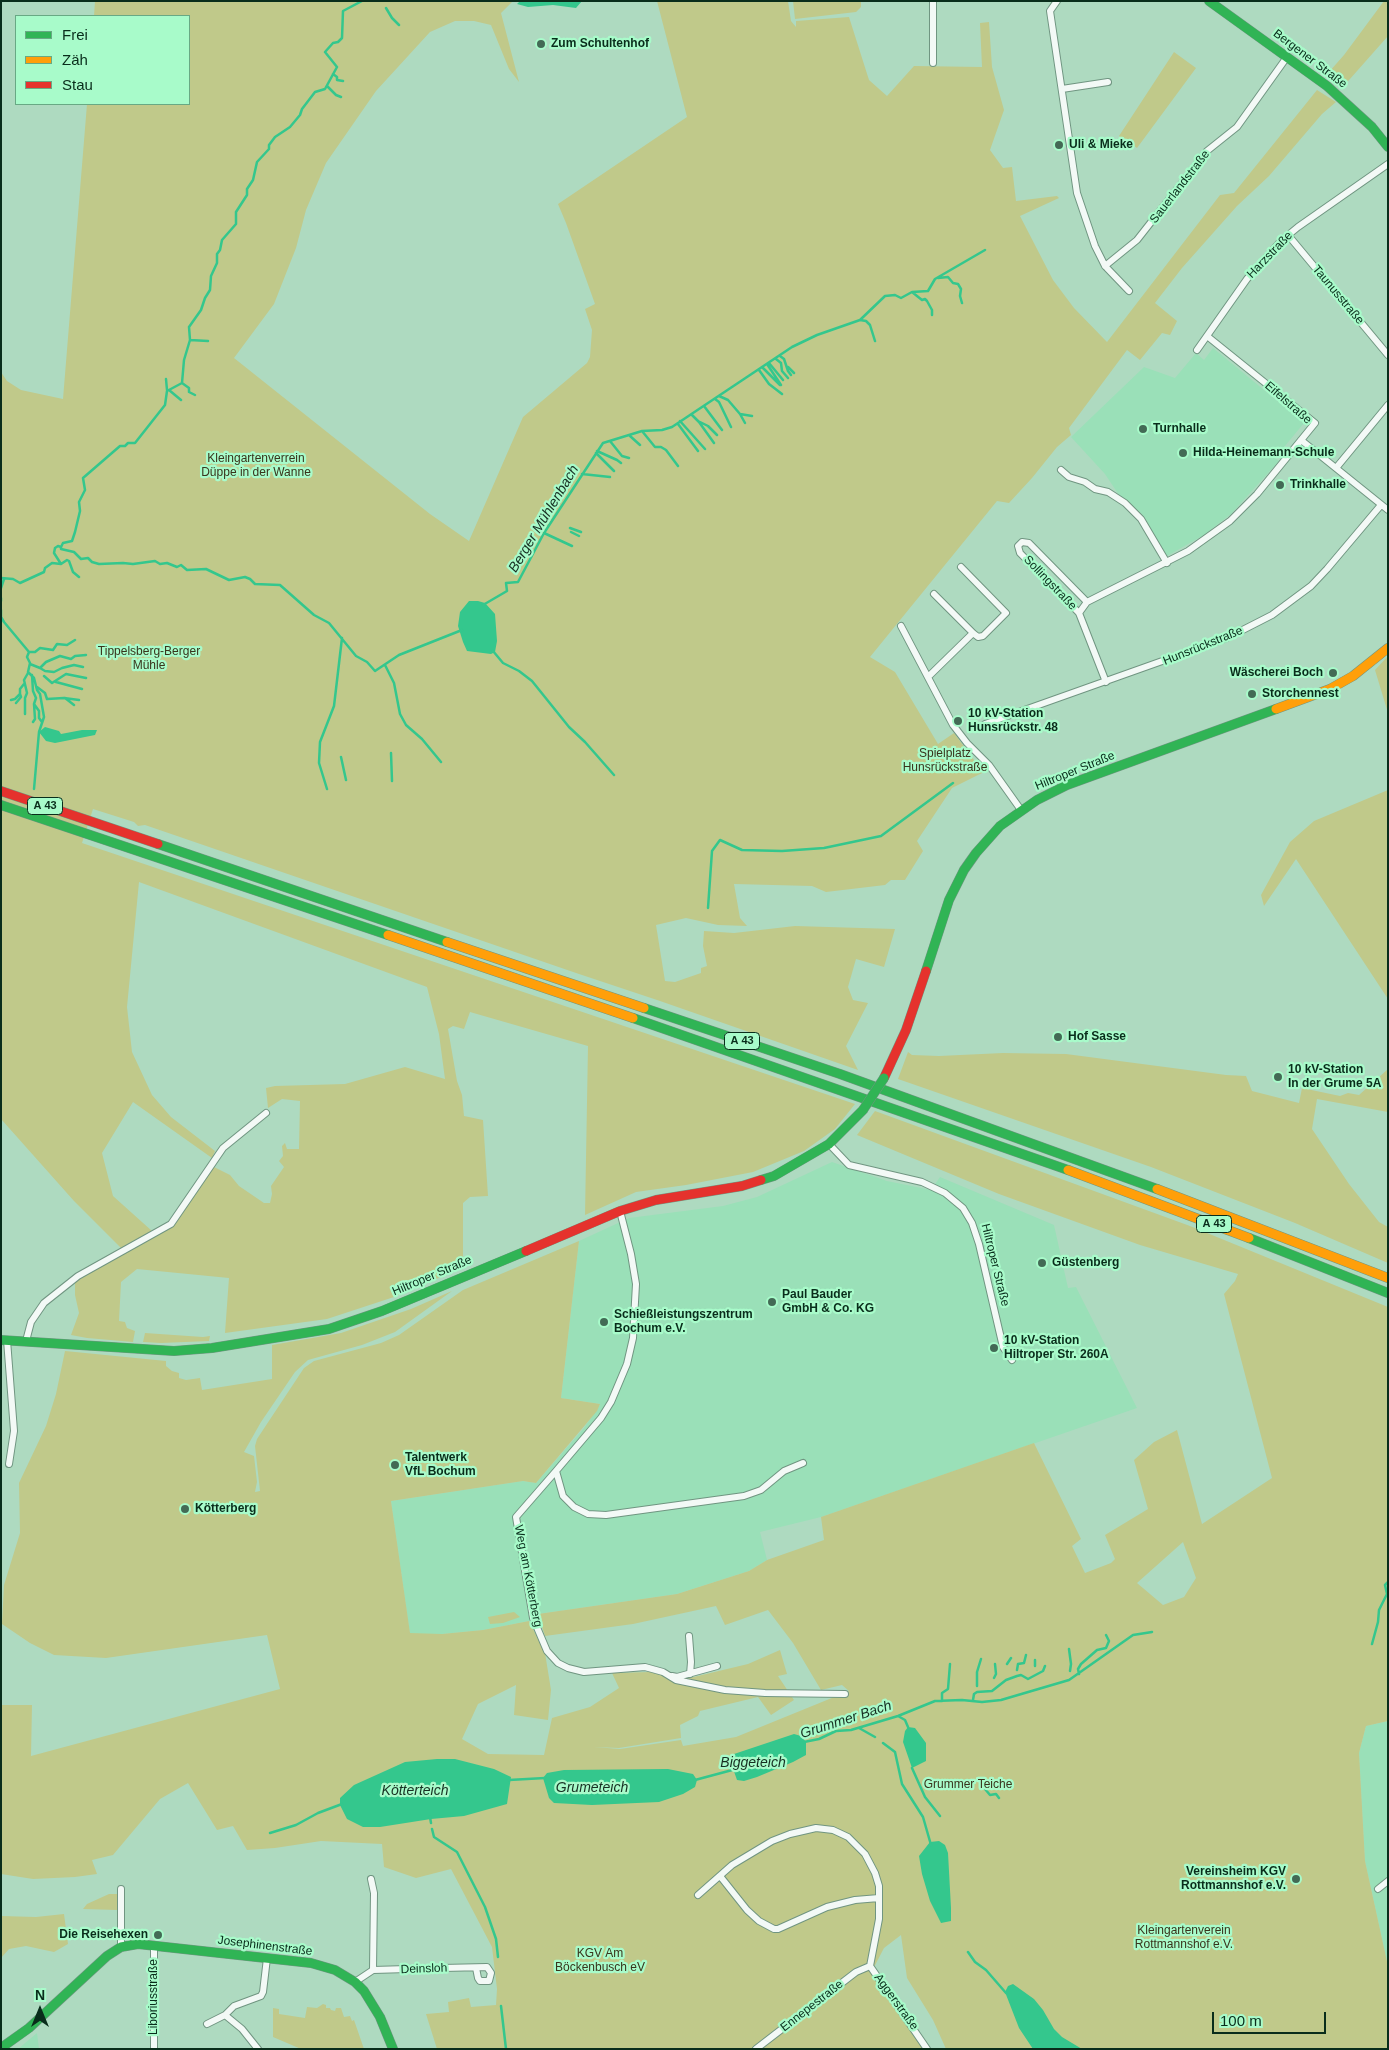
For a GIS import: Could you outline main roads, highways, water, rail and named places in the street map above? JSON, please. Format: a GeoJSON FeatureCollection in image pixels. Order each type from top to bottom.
{"type":"FeatureCollection","features":[{"type":"Feature","properties":{"kind":"main road","name":"Bergener Straße"},"geometry":{"type":"LineString","coordinates":[[1209,1],[1350,105],[1372,127],[1388,147]]}},
{"type":"Feature","properties":{"kind":"main road","name":"Hiltroper Straße"},"geometry":{"type":"LineString","coordinates":[[4,1340],[174,1351],[212,1348],[329,1328],[382,1311],[620,1211],[656,1200],[727,1189],[756,1182],[792,1167],[829,1144],[863,1110],[884,1078],[906,1030],[936,937],[956,885],[964,870],[986,841],[1021,810],[1043,796],[1076,782],[1330,689],[1365,668],[1388,648]]}},
{"type":"Feature","properties":{"kind":"main road","name":"A 43"},"geometry":{"type":"LineString","coordinates":[[1,791],[840,1074],[1211,1208],[1388,1278]]}},
{"type":"Feature","properties":{"kind":"main road","name":"A 43"},"geometry":{"type":"LineString","coordinates":[[1,805],[1002,1145],[1206,1221],[1388,1294]]}},
{"type":"Feature","properties":{"kind":"main road","name":"Josephinenstraße"},"geometry":{"type":"LineString","coordinates":[[1,2048],[29,2028],[107,1956],[121,1947],[138,1944],[311,1963],[335,1970],[355,1982],[364,1992],[380,2017],[393,2049]]}},
{"type":"Feature","properties":{"kind":"water"},"geometry":{"type":"Polygon","coordinates":[[[520,1],[582,1],[576,8],[553,5],[528,7],[517,4],[520,1]]]}},
{"type":"Feature","properties":{"kind":"water"},"geometry":{"type":"Polygon","coordinates":[[[469,601],[485,603],[495,614],[497,641],[495,652],[491,654],[467,651],[463,642],[458,626],[460,612],[469,601]]]}},
{"type":"Feature","properties":{"kind":"water"},"geometry":{"type":"Polygon","coordinates":[[[45,727],[59,731],[61,734],[82,730],[97,730],[95,735],[55,743],[46,741],[39,732],[45,727]]]}},
{"type":"Feature","properties":{"kind":"water"},"geometry":{"type":"Polygon","coordinates":[[[908,1727],[915,1728],[926,1743],[926,1761],[912,1768],[903,1742],[905,1731],[908,1727]]]}},
{"type":"Feature","properties":{"kind":"water","name":"Biggeteich"},"geometry":{"type":"Polygon","coordinates":[[[794,1734],[801,1736],[806,1742],[806,1755],[757,1777],[744,1781],[737,1780],[730,1760],[731,1755],[794,1734]]]}},
{"type":"Feature","properties":{"kind":"water","name":"Kötterteich"},"geometry":{"type":"Polygon","coordinates":[[[455,1759],[494,1769],[511,1777],[507,1804],[464,1816],[380,1827],[363,1827],[347,1819],[340,1805],[340,1798],[354,1785],[405,1762],[455,1759]]]}},
{"type":"Feature","properties":{"kind":"water","name":"Grumeteich"},"geometry":{"type":"Polygon","coordinates":[[[668,1769],[693,1774],[697,1780],[695,1787],[683,1794],[659,1802],[592,1805],[554,1803],[549,1798],[543,1778],[547,1773],[564,1770],[668,1769]]]}},
{"type":"Feature","properties":{"kind":"water"},"geometry":{"type":"Polygon","coordinates":[[[939,1841],[945,1845],[948,1853],[951,1908],[951,1921],[941,1923],[930,1901],[919,1856],[930,1842],[939,1841]]]}},
{"type":"Feature","properties":{"kind":"water"},"geometry":{"type":"Polygon","coordinates":[[[1013,1984],[1034,1999],[1054,2029],[1062,2037],[1082,2049],[1033,2049],[1019,2028],[1005,1992],[1008,1986],[1013,1984]]]}},
{"type":"Feature","properties":{"kind":"waterway","name":"Berger Mühlenbach"},"geometry":{"type":"LineString","coordinates":[[61,547],[63,543],[72,541],[75,532],[80,511],[79,502],[85,490],[83,478],[120,446],[135,443],[165,405],[167,391],[182,383],[184,360],[190,340],[189,327],[201,310],[210,290],[211,276],[217,263],[217,254],[222,240],[236,224],[236,212],[247,195],[247,189],[253,180],[257,162],[269,149],[269,145],[275,137],[290,127],[300,115],[302,109],[315,92],[325,89],[337,67],[325,52],[333,43],[338,42],[342,38],[343,11],[362,1]]}},
{"type":"Feature","properties":{"kind":"waterway"},"geometry":{"type":"LineString","coordinates":[[386,8],[399,25]]}},
{"type":"Feature","properties":{"kind":"waterway"},"geometry":{"type":"LineString","coordinates":[[333,74],[337,77],[337,80],[343,81]]}},
{"type":"Feature","properties":{"kind":"waterway"},"geometry":{"type":"LineString","coordinates":[[327,86],[336,95],[341,97]]}},
{"type":"Feature","properties":{"kind":"waterway","name":"Berger Mühlenbach"},"geometry":{"type":"LineString","coordinates":[[483,605],[507,591],[506,583],[518,582],[544,533],[603,443],[642,431],[662,430],[672,427],[792,347],[817,335],[860,320],[885,296],[895,295],[901,298],[912,292],[928,291],[935,279],[985,250]]}},
{"type":"Feature","properties":{"kind":"waterway"},"geometry":{"type":"LineString","coordinates":[[938,278],[948,277],[953,283],[958,284],[961,289],[962,303]]}},
{"type":"Feature","properties":{"kind":"waterway"},"geometry":{"type":"LineString","coordinates":[[912,292],[922,300],[925,299],[927,301],[932,310],[932,315]]}},
{"type":"Feature","properties":{"kind":"waterway"},"geometry":{"type":"LineString","coordinates":[[860,320],[866,321],[870,325],[875,341]]}},
{"type":"Feature","properties":{"kind":"waterway"},"geometry":{"type":"LineString","coordinates":[[190,340],[208,341]]}},
{"type":"Feature","properties":{"kind":"waterway"},"geometry":{"type":"LineString","coordinates":[[780,356],[784,359],[791,375]]}},
{"type":"Feature","properties":{"kind":"waterway"},"geometry":{"type":"LineString","coordinates":[[776,359],[781,363],[782,371],[788,378]]}},
{"type":"Feature","properties":{"kind":"waterway"},"geometry":{"type":"LineString","coordinates":[[769,363],[783,380]]}},
{"type":"Feature","properties":{"kind":"waterway"},"geometry":{"type":"LineString","coordinates":[[767,364],[781,385]]}},
{"type":"Feature","properties":{"kind":"waterway"},"geometry":{"type":"LineString","coordinates":[[762,367],[780,385]]}},
{"type":"Feature","properties":{"kind":"waterway"},"geometry":{"type":"LineString","coordinates":[[788,367],[794,373]]}},
{"type":"Feature","properties":{"kind":"waterway"},"geometry":{"type":"LineString","coordinates":[[759,370],[769,384],[782,394]]}},
{"type":"Feature","properties":{"kind":"waterway"},"geometry":{"type":"LineString","coordinates":[[166,379],[167,390]]}},
{"type":"Feature","properties":{"kind":"waterway"},"geometry":{"type":"LineString","coordinates":[[182,383],[189,388],[189,392],[195,395]]}},
{"type":"Feature","properties":{"kind":"waterway"},"geometry":{"type":"LineString","coordinates":[[169,390],[181,400]]}},
{"type":"Feature","properties":{"kind":"waterway"},"geometry":{"type":"LineString","coordinates":[[719,396],[728,400],[740,414],[752,416]]}},
{"type":"Feature","properties":{"kind":"waterway"},"geometry":{"type":"LineString","coordinates":[[715,399],[719,402],[731,427]]}},
{"type":"Feature","properties":{"kind":"waterway"},"geometry":{"type":"LineString","coordinates":[[704,406],[722,430]]}},
{"type":"Feature","properties":{"kind":"waterway"},"geometry":{"type":"LineString","coordinates":[[740,414],[745,423]]}},
{"type":"Feature","properties":{"kind":"waterway"},"geometry":{"type":"LineString","coordinates":[[692,415],[714,443]]}},
{"type":"Feature","properties":{"kind":"waterway"},"geometry":{"type":"LineString","coordinates":[[680,421],[705,449]]}},
{"type":"Feature","properties":{"kind":"waterway"},"geometry":{"type":"LineString","coordinates":[[700,422],[708,426],[717,435]]}},
{"type":"Feature","properties":{"kind":"waterway"},"geometry":{"type":"LineString","coordinates":[[678,424],[698,451]]}},
{"type":"Feature","properties":{"kind":"waterway"},"geometry":{"type":"LineString","coordinates":[[642,431],[655,447],[661,447],[666,450],[678,466]]}},
{"type":"Feature","properties":{"kind":"waterway"},"geometry":{"type":"LineString","coordinates":[[630,436],[640,445]]}},
{"type":"Feature","properties":{"kind":"waterway"},"geometry":{"type":"LineString","coordinates":[[610,441],[622,456],[629,458]]}},
{"type":"Feature","properties":{"kind":"waterway"},"geometry":{"type":"LineString","coordinates":[[597,451],[621,463]]}},
{"type":"Feature","properties":{"kind":"waterway"},"geometry":{"type":"LineString","coordinates":[[596,453],[614,471]]}},
{"type":"Feature","properties":{"kind":"waterway"},"geometry":{"type":"LineString","coordinates":[[582,474],[610,477]]}},
{"type":"Feature","properties":{"kind":"waterway"},"geometry":{"type":"LineString","coordinates":[[570,528],[581,532]]}},
{"type":"Feature","properties":{"kind":"waterway"},"geometry":{"type":"LineString","coordinates":[[571,532],[579,536]]}},
{"type":"Feature","properties":{"kind":"waterway"},"geometry":{"type":"LineString","coordinates":[[544,533],[572,546]]}},
{"type":"Feature","properties":{"kind":"waterway","name":"Berger Mühlenbach"},"geometry":{"type":"LineString","coordinates":[[61,547],[61,549],[74,552],[81,559],[88,558],[92,562],[99,564],[133,564],[155,561],[160,564],[167,563],[177,567],[181,565],[187,570],[206,569],[229,580],[245,577],[255,584],[280,585],[314,615],[329,623],[356,656],[367,662],[375,671],[399,655],[462,630]]}},
{"type":"Feature","properties":{"kind":"waterway"},"geometry":{"type":"LineString","coordinates":[[1,578],[13,579],[20,583],[44,572],[45,568],[52,563],[61,564],[54,553],[55,548],[61,547]]}},
{"type":"Feature","properties":{"kind":"waterway"},"geometry":{"type":"LineString","coordinates":[[61,564],[67,560],[69,561],[73,572],[79,577]]}},
{"type":"Feature","properties":{"kind":"waterway"},"geometry":{"type":"LineString","coordinates":[[1,588],[4,579]]}},
{"type":"Feature","properties":{"kind":"waterway"},"geometry":{"type":"LineString","coordinates":[[1,610],[1,617],[4,622],[29,652],[27,657],[30,663],[28,672],[34,678],[40,694],[44,717],[39,732],[34,789]]}},
{"type":"Feature","properties":{"kind":"waterway"},"geometry":{"type":"LineString","coordinates":[[327,789],[319,763],[320,742],[334,706],[342,638]]}},
{"type":"Feature","properties":{"kind":"waterway"},"geometry":{"type":"LineString","coordinates":[[29,652],[35,652],[40,648],[53,650],[57,644],[67,645],[75,640]]}},
{"type":"Feature","properties":{"kind":"waterway"},"geometry":{"type":"LineString","coordinates":[[493,651],[503,663],[519,671],[532,681],[569,727],[614,775]]}},
{"type":"Feature","properties":{"kind":"waterway"},"geometry":{"type":"LineString","coordinates":[[30,664],[40,668],[46,662],[60,656],[71,659],[75,656],[86,655]]}},
{"type":"Feature","properties":{"kind":"waterway"},"geometry":{"type":"LineString","coordinates":[[40,668],[45,671],[54,672],[74,665],[83,667]]}},
{"type":"Feature","properties":{"kind":"waterway"},"geometry":{"type":"LineString","coordinates":[[385,665],[394,683],[400,714],[406,725],[422,739],[441,762]]}},
{"type":"Feature","properties":{"kind":"waterway"},"geometry":{"type":"LineString","coordinates":[[25,714],[25,698],[27,693],[24,680],[28,673]]}},
{"type":"Feature","properties":{"kind":"waterway"},"geometry":{"type":"LineString","coordinates":[[44,676],[52,683],[66,674],[86,678]]}},
{"type":"Feature","properties":{"kind":"waterway"},"geometry":{"type":"LineString","coordinates":[[32,675],[33,691],[36,698],[34,704],[39,711],[39,718],[42,722]]}},
{"type":"Feature","properties":{"kind":"waterway"},"geometry":{"type":"LineString","coordinates":[[56,682],[82,689]]}},
{"type":"Feature","properties":{"kind":"waterway"},"geometry":{"type":"LineString","coordinates":[[11,700],[20,694],[20,689],[24,684]]}},
{"type":"Feature","properties":{"kind":"waterway"},"geometry":{"type":"LineString","coordinates":[[37,687],[45,693],[47,699],[64,698],[79,700]]}},
{"type":"Feature","properties":{"kind":"waterway"},"geometry":{"type":"LineString","coordinates":[[16,703],[21,697],[20,694]]}},
{"type":"Feature","properties":{"kind":"waterway"},"geometry":{"type":"LineString","coordinates":[[65,698],[74,705]]}},
{"type":"Feature","properties":{"kind":"waterway"},"geometry":{"type":"LineString","coordinates":[[33,722],[35,719],[34,704]]}},
{"type":"Feature","properties":{"kind":"waterway"},"geometry":{"type":"LineString","coordinates":[[391,753],[392,781]]}},
{"type":"Feature","properties":{"kind":"waterway"},"geometry":{"type":"LineString","coordinates":[[341,757],[346,780]]}},
{"type":"Feature","properties":{"kind":"waterway"},"geometry":{"type":"LineString","coordinates":[[708,908],[712,851],[720,840],[742,850],[782,851],[824,848],[881,836],[953,783]]}},
{"type":"Feature","properties":{"kind":"waterway"},"geometry":{"type":"LineString","coordinates":[[1372,1644],[1379,1610],[1387,1594],[1385,1585],[1388,1582]]}},
{"type":"Feature","properties":{"kind":"waterway","name":"Grummer Bach"},"geometry":{"type":"LineString","coordinates":[[804,1742],[819,1739],[836,1731],[851,1730],[898,1716],[935,1701],[962,1700],[982,1702],[1001,1700],[1069,1680],[1133,1635],[1152,1632]]}},
{"type":"Feature","properties":{"kind":"waterway"},"geometry":{"type":"LineString","coordinates":[[1079,1674],[1078,1669],[1081,1664],[1097,1650],[1106,1648],[1109,1641],[1106,1635]]}},
{"type":"Feature","properties":{"kind":"waterway"},"geometry":{"type":"LineString","coordinates":[[1069,1649],[1070,1671]]}},
{"type":"Feature","properties":{"kind":"waterway"},"geometry":{"type":"LineString","coordinates":[[1017,1670],[1018,1664],[1024,1663],[1026,1655]]}},
{"type":"Feature","properties":{"kind":"waterway"},"geometry":{"type":"LineString","coordinates":[[1007,1664],[1011,1658]]}},
{"type":"Feature","properties":{"kind":"waterway"},"geometry":{"type":"LineString","coordinates":[[977,1686],[977,1672],[981,1659]]}},
{"type":"Feature","properties":{"kind":"waterway"},"geometry":{"type":"LineString","coordinates":[[1035,1660],[1035,1666]]}},
{"type":"Feature","properties":{"kind":"waterway"},"geometry":{"type":"LineString","coordinates":[[942,1701],[942,1693],[948,1689],[950,1664]]}},
{"type":"Feature","properties":{"kind":"waterway"},"geometry":{"type":"LineString","coordinates":[[994,1678],[996,1674],[995,1664]]}},
{"type":"Feature","properties":{"kind":"waterway"},"geometry":{"type":"LineString","coordinates":[[973,1700],[974,1694],[977,1692],[992,1691],[1006,1680],[1017,1676],[1021,1675],[1028,1679],[1043,1671],[1045,1666]]}},
{"type":"Feature","properties":{"kind":"waterway"},"geometry":{"type":"LineString","coordinates":[[898,1716],[905,1720],[908,1727]]}},
{"type":"Feature","properties":{"kind":"waterway"},"geometry":{"type":"LineString","coordinates":[[859,1728],[875,1737]]}},
{"type":"Feature","properties":{"kind":"waterway"},"geometry":{"type":"LineString","coordinates":[[883,1743],[895,1752],[902,1784],[923,1817],[931,1845]]}},
{"type":"Feature","properties":{"kind":"waterway"},"geometry":{"type":"LineString","coordinates":[[912,1768],[925,1797],[940,1816]]}},
{"type":"Feature","properties":{"kind":"waterway","name":"Grummer Bach"},"geometry":{"type":"LineString","coordinates":[[695,1780],[736,1769]]}},
{"type":"Feature","properties":{"kind":"waterway","name":"Grummer Bach"},"geometry":{"type":"LineString","coordinates":[[509,1780],[545,1778]]}},
{"type":"Feature","properties":{"kind":"waterway"},"geometry":{"type":"LineString","coordinates":[[985,1789],[990,1795],[996,1794],[999,1798]]}},
{"type":"Feature","properties":{"kind":"waterway","name":"Grummer Bach"},"geometry":{"type":"LineString","coordinates":[[270,1833],[296,1825],[318,1813],[342,1804]]}},
{"type":"Feature","properties":{"kind":"waterway"},"geometry":{"type":"LineString","coordinates":[[430,1817],[431,1823]]}},
{"type":"Feature","properties":{"kind":"waterway"},"geometry":{"type":"LineString","coordinates":[[432,1829],[434,1837],[457,1852],[485,1907],[496,1939],[498,1957]]}},
{"type":"Feature","properties":{"kind":"waterway"},"geometry":{"type":"LineString","coordinates":[[968,1952],[975,1962],[986,1970],[1006,1993]]}},
{"type":"Feature","properties":{"kind":"waterway"},"geometry":{"type":"LineString","coordinates":[[501,2006],[506,2049]]}},
{"type":"Feature","properties":{"kind":"place","name":"Zum Schultenhof"},"geometry":{"type":"Point","coordinates":[541,44]}},
{"type":"Feature","properties":{"kind":"place","name":"Uli & Mieke"},"geometry":{"type":"Point","coordinates":[1059,145]}},
{"type":"Feature","properties":{"kind":"place","name":"Turnhalle"},"geometry":{"type":"Point","coordinates":[1143,429]}},
{"type":"Feature","properties":{"kind":"place","name":"Hilda-Heinemann-Schule"},"geometry":{"type":"Point","coordinates":[1183,453]}},
{"type":"Feature","properties":{"kind":"place","name":"Trinkhalle"},"geometry":{"type":"Point","coordinates":[1280,485]}},
{"type":"Feature","properties":{"kind":"place","name":"Wäscherei Boch"},"geometry":{"type":"Point","coordinates":[1333,673]}},
{"type":"Feature","properties":{"kind":"place","name":"Storchennest"},"geometry":{"type":"Point","coordinates":[1252,694]}},
{"type":"Feature","properties":{"kind":"place","name":"10 kV-Station Hunsrückstr. 48"},"geometry":{"type":"Point","coordinates":[958,721]}},
{"type":"Feature","properties":{"kind":"place","name":"Hof Sasse"},"geometry":{"type":"Point","coordinates":[1058,1037]}},
{"type":"Feature","properties":{"kind":"place","name":"10 kV-Station In der Grume 5A"},"geometry":{"type":"Point","coordinates":[1278,1077]}},
{"type":"Feature","properties":{"kind":"place","name":"Güstenberg"},"geometry":{"type":"Point","coordinates":[1042,1263]}},
{"type":"Feature","properties":{"kind":"place","name":"Paul Bauder GmbH & Co. KG"},"geometry":{"type":"Point","coordinates":[772,1302]}},
{"type":"Feature","properties":{"kind":"place","name":"Schießleistungszentrum Bochum e.V."},"geometry":{"type":"Point","coordinates":[604,1322]}},
{"type":"Feature","properties":{"kind":"place","name":"10 kV-Station Hiltroper Str. 260A"},"geometry":{"type":"Point","coordinates":[994,1348]}},
{"type":"Feature","properties":{"kind":"place","name":"Talentwerk VfL Bochum"},"geometry":{"type":"Point","coordinates":[395,1465]}},
{"type":"Feature","properties":{"kind":"place","name":"Kötterberg"},"geometry":{"type":"Point","coordinates":[185,1509]}},
{"type":"Feature","properties":{"kind":"place","name":"Vereinsheim KGV Rottmannshof e.V."},"geometry":{"type":"Point","coordinates":[1296,1879]}},
{"type":"Feature","properties":{"kind":"place","name":"Die Reisehexen"},"geometry":{"type":"Point","coordinates":[158,1935]}},
{"type":"Feature","properties":{"kind":"park label","name":"Kleingartenverrein Düppe in der Wanne"},"geometry":{"type":"Point","coordinates":[256,466]}},
{"type":"Feature","properties":{"kind":"park label","name":"Tippelsberg-Berger Mühle"},"geometry":{"type":"Point","coordinates":[149,659]}},
{"type":"Feature","properties":{"kind":"park label","name":"Spielplatz Hunsrückstraße"},"geometry":{"type":"Point","coordinates":[945,761]}},
{"type":"Feature","properties":{"kind":"park label","name":"Grummer Teiche"},"geometry":{"type":"Point","coordinates":[968,1785]}},
{"type":"Feature","properties":{"kind":"park label","name":"Kleingartenverein Rottmannshof e.V."},"geometry":{"type":"Point","coordinates":[1184,1938]}},
{"type":"Feature","properties":{"kind":"park label","name":"KGV Am Böckenbusch eV"},"geometry":{"type":"Point","coordinates":[600,1961]}}]}
